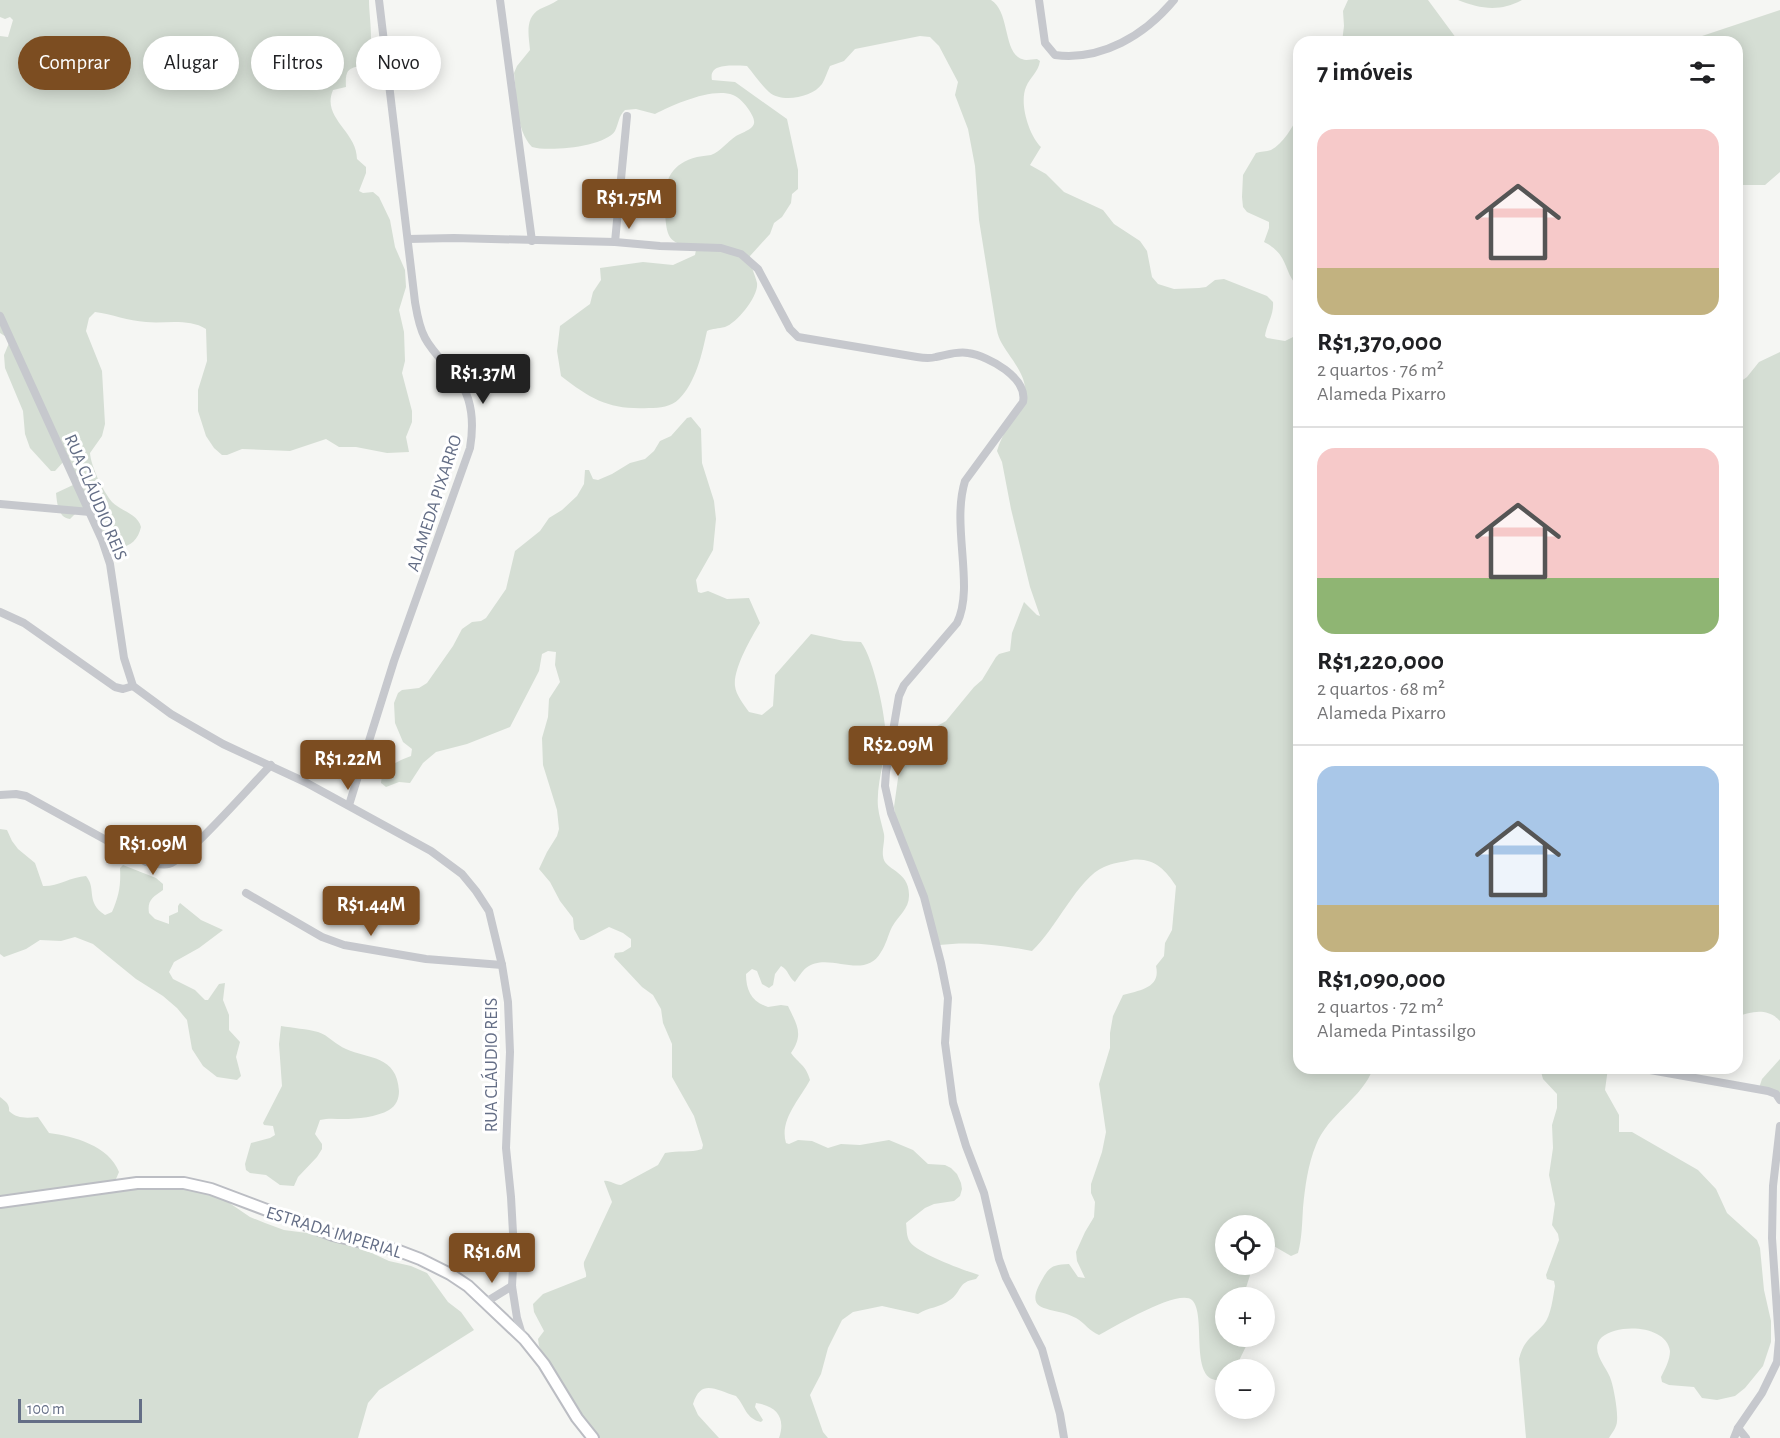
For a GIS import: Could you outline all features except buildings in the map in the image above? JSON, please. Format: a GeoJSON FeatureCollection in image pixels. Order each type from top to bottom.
{"type":"FeatureCollection","features":[{"type":"Feature","properties":{"kind":"street","name":"ALAMEDA PIXARRO"},"geometry":{"type":"LineString","coordinates":[[349,805],[394,661],[470,448],[474,426],[466,393],[458,379],[434,351],[420,327],[382,44],[379,0]]}},
{"type":"Feature","properties":{"kind":"street"},"geometry":{"type":"LineString","coordinates":[[500,0],[532,241]]}},
{"type":"Feature","properties":{"kind":"street"},"geometry":{"type":"LineString","coordinates":[[1039,0],[1045,43],[1055,55],[1062,56],[1103,50],[1121,44],[1148,28],[1174,0]]}},
{"type":"Feature","properties":{"kind":"street"},"geometry":{"type":"LineString","coordinates":[[615,242],[627,116]]}},
{"type":"Feature","properties":{"kind":"street"},"geometry":{"type":"LineString","coordinates":[[408,239],[615,242],[721,248],[741,254],[758,268],[793,334],[807,339],[917,357],[933,358],[956,352],[970,353],[1012,375],[1023,387],[1025,394],[1018,409],[965,482],[959,523],[962,613],[904,685],[899,696],[885,772],[885,786],[891,813],[924,897],[943,973],[948,998],[945,1043],[953,1103],[984,1193],[999,1259],[1006,1278],[1042,1349],[1060,1414],[1064,1438]]}},
{"type":"Feature","properties":{"kind":"street","name":"RUA CLÁUDIO REIS"},"geometry":{"type":"LineString","coordinates":[[0,316],[90,512],[110,564],[124,657],[133,686],[171,714],[224,744],[349,805],[431,851],[462,874],[489,911],[502,965],[510,1027],[507,1148],[514,1251],[512,1286],[517,1318],[524,1339]]}},
{"type":"Feature","properties":{"kind":"street"},"geometry":{"type":"LineString","coordinates":[[0,504],[90,512]]}},
{"type":"Feature","properties":{"kind":"street"},"geometry":{"type":"LineString","coordinates":[[0,612],[24,623],[115,687],[123,689],[133,686]]}},
{"type":"Feature","properties":{"kind":"street"},"geometry":{"type":"LineString","coordinates":[[0,795],[26,796],[146,862],[160,865],[171,864],[202,837],[271,765]]}},
{"type":"Feature","properties":{"kind":"street"},"geometry":{"type":"LineString","coordinates":[[246,893],[322,937],[344,945],[426,959],[502,965]]}},
{"type":"Feature","properties":{"kind":"street"},"geometry":{"type":"LineString","coordinates":[[1673,1074],[1768,1091],[1776,1094],[1780,1100]]}},
{"type":"Feature","properties":{"kind":"street"},"geometry":{"type":"LineString","coordinates":[[1734,1438],[1738,1428],[1762,1393],[1777,1362],[1779,1340],[1772,1238],[1773,1186],[1780,1126]]}},
{"type":"Feature","properties":{"kind":"street","name":"ESTRADA IMPERIAL"},"geometry":{"type":"LineString","coordinates":[[0,1202],[137,1184],[184,1183],[211,1189],[333,1235],[399,1251],[420,1259],[468,1286],[524,1339],[544,1364],[577,1419],[593,1438]]}},
{"type":"Feature","properties":{"kind":"street"},"geometry":{"type":"LineString","coordinates":[[486,1302],[512,1286]]}},
{"type":"Feature","properties":{"kind":"street"},"geometry":{"type":"LineString","coordinates":[[1738,1428],[1746,1438]]}},
{"type":"Feature","properties":{"kind":"shaded area"},"geometry":{"type":"Polygon","coordinates":[[[0,0],[369,0],[371,36],[356,36],[356,67],[347,73],[346,87],[344,87],[344,36],[251,36],[251,90],[333,90],[331,100],[335,117],[352,140],[357,159],[366,167],[359,191],[373,192],[379,197],[390,220],[395,247],[405,270],[406,287],[399,310],[404,332],[405,361],[402,373],[412,411],[412,422],[406,437],[409,452],[387,453],[356,447],[339,447],[326,439],[290,451],[242,449],[222,455],[206,436],[198,411],[198,390],[207,361],[206,329],[192,324],[139,321],[95,312],[89,318],[86,331],[102,371],[105,424],[102,436],[90,453],[91,459],[98,479],[112,502],[136,519],[141,527],[133,542],[118,548],[107,539],[86,509],[81,508],[70,519],[63,516],[56,493],[73,485],[65,460],[55,471],[51,471],[30,448],[25,434],[23,411],[5,368],[4,355],[9,343],[8,338],[0,333],[0,36],[8,37],[13,20],[10,17],[5,19],[0,17],[0,0]]]}},
{"type":"Feature","properties":{"kind":"shaded area"},"geometry":{"type":"Polygon","coordinates":[[[558,0],[991,0],[1001,13],[1009,41],[1016,55],[1024,60],[1037,59],[1040,61],[1024,94],[1026,119],[1041,147],[1030,165],[1046,174],[1064,192],[1103,210],[1114,224],[1140,241],[1147,251],[1152,277],[1158,284],[1174,289],[1199,288],[1206,287],[1215,280],[1224,279],[1267,296],[1273,302],[1265,336],[1267,338],[1285,341],[1293,337],[1293,1074],[1370,1074],[1362,1088],[1321,1134],[1316,1145],[1306,1184],[1298,1253],[1291,1256],[1275,1247],[1275,1215],[1215,1215],[1215,1275],[1250,1275],[1246,1287],[1215,1287],[1215,1347],[1246,1347],[1240,1359],[1215,1359],[1215,1379],[1206,1373],[1202,1363],[1198,1320],[1192,1300],[1174,1299],[1132,1317],[1099,1335],[1076,1318],[1043,1307],[1035,1298],[1043,1278],[1053,1266],[1069,1264],[1078,1277],[1085,1278],[1077,1261],[1076,1252],[1094,1217],[1095,1202],[1091,1193],[1091,1184],[1106,1132],[1099,1084],[1110,1048],[1113,1016],[1123,995],[1148,987],[1155,979],[1156,966],[1164,956],[1165,943],[1172,930],[1176,886],[1163,870],[1152,862],[1131,860],[1114,864],[1094,873],[1085,882],[1032,951],[986,944],[939,945],[896,820],[894,807],[900,764],[912,735],[930,730],[946,721],[982,680],[996,657],[1010,651],[1012,633],[1024,602],[1040,616],[1030,587],[1002,462],[997,451],[1024,395],[1024,381],[1000,340],[997,330],[979,220],[975,166],[968,129],[955,95],[958,82],[939,46],[930,37],[920,36],[855,49],[844,61],[830,66],[822,84],[804,96],[788,98],[774,95],[747,66],[724,66],[714,70],[712,80],[735,82],[787,119],[798,170],[798,189],[792,194],[791,203],[782,217],[774,223],[770,234],[750,256],[757,283],[755,295],[741,315],[730,324],[707,331],[694,376],[685,392],[676,402],[657,408],[623,407],[592,397],[561,376],[557,351],[560,326],[590,304],[593,292],[601,280],[600,268],[643,262],[673,265],[695,255],[696,250],[675,242],[669,235],[664,203],[666,185],[679,165],[687,160],[711,155],[718,151],[753,125],[753,116],[742,101],[733,95],[714,93],[693,98],[655,114],[636,109],[625,110],[615,131],[600,141],[576,147],[550,149],[532,147],[522,131],[514,73],[530,50],[529,28],[535,13],[558,0]]]}},
{"type":"Feature","properties":{"kind":"shaded area"},"geometry":{"type":"Polygon","coordinates":[[[1348,0],[1428,0],[1455,36],[1343,36],[1343,11],[1348,0]]]}},
{"type":"Feature","properties":{"kind":"shaded area"},"geometry":{"type":"Polygon","coordinates":[[[1458,0],[1522,0],[1498,8],[1490,8],[1458,0]]]}},
{"type":"Feature","properties":{"kind":"shaded area"},"geometry":{"type":"Polygon","coordinates":[[[1780,10],[1780,172],[1765,185],[1743,185],[1743,36],[1702,36],[1780,10]]]}},
{"type":"Feature","properties":{"kind":"shaded area"},"geometry":{"type":"Polygon","coordinates":[[[1293,124],[1293,280],[1278,252],[1264,242],[1269,222],[1247,212],[1243,207],[1242,197],[1243,175],[1256,153],[1271,150],[1280,144],[1293,124]]]}},
{"type":"Feature","properties":{"kind":"shaded area"},"geometry":{"type":"Polygon","coordinates":[[[1780,352],[1780,1021],[1765,1012],[1743,1015],[1743,380],[1759,362],[1780,352]]]}},
{"type":"Feature","properties":{"kind":"shaded area"},"geometry":{"type":"Polygon","coordinates":[[[691,417],[701,429],[702,463],[714,501],[716,519],[713,550],[696,580],[698,592],[708,591],[727,599],[749,598],[760,623],[743,654],[737,671],[735,686],[740,700],[749,712],[762,715],[773,706],[775,675],[811,634],[861,642],[875,675],[882,704],[886,739],[878,799],[878,810],[884,834],[883,856],[884,861],[906,881],[908,887],[909,901],[874,961],[856,966],[815,963],[805,969],[795,982],[781,966],[775,974],[773,985],[769,988],[762,984],[757,971],[752,969],[746,974],[747,986],[754,999],[768,1007],[788,1006],[798,1030],[797,1040],[791,1053],[804,1068],[810,1080],[788,1118],[785,1126],[786,1143],[798,1140],[812,1141],[828,1148],[841,1144],[860,1145],[889,1140],[913,1150],[928,1164],[945,1165],[951,1168],[961,1183],[960,1196],[954,1201],[925,1208],[906,1223],[908,1237],[910,1242],[922,1252],[979,1275],[976,1279],[966,1282],[946,1303],[918,1314],[882,1306],[853,1312],[842,1320],[828,1348],[821,1374],[810,1395],[823,1432],[828,1438],[779,1438],[780,1419],[774,1410],[756,1403],[755,1407],[763,1420],[761,1422],[749,1415],[736,1396],[705,1388],[696,1396],[693,1404],[698,1415],[719,1438],[593,1438],[580,1423],[539,1346],[538,1339],[544,1331],[534,1312],[533,1304],[543,1294],[586,1277],[584,1262],[612,1202],[604,1181],[621,1185],[658,1165],[665,1153],[698,1150],[702,1149],[703,1145],[694,1116],[672,1077],[672,1044],[663,1023],[661,1009],[653,995],[642,987],[614,957],[615,953],[623,952],[631,947],[631,939],[609,927],[580,940],[574,929],[573,918],[539,869],[559,829],[557,810],[543,765],[542,738],[548,717],[549,699],[560,682],[555,665],[556,652],[548,651],[542,654],[539,671],[510,727],[467,744],[436,752],[423,763],[410,783],[399,782],[386,787],[381,783],[388,769],[411,756],[412,749],[403,742],[395,723],[394,703],[398,693],[402,690],[419,688],[427,683],[462,629],[472,622],[486,618],[506,589],[515,551],[540,531],[549,518],[577,496],[584,484],[585,470],[589,470],[593,479],[598,480],[630,463],[645,459],[660,441],[671,436],[687,418],[691,417]]]}},
{"type":"Feature","properties":{"kind":"shaded area"},"geometry":{"type":"Polygon","coordinates":[[[0,829],[7,830],[18,849],[35,863],[43,886],[86,876],[91,886],[95,905],[105,915],[112,912],[119,890],[120,868],[123,865],[156,878],[163,884],[163,890],[154,897],[149,905],[149,913],[155,919],[169,924],[169,916],[178,912],[180,903],[201,920],[223,930],[199,948],[174,962],[169,972],[173,979],[195,990],[205,1000],[208,1000],[219,984],[225,983],[223,1000],[229,1015],[229,1030],[240,1042],[236,1057],[241,1076],[237,1080],[217,1077],[203,1066],[192,1049],[187,1020],[177,1008],[93,944],[75,937],[61,941],[40,940],[26,949],[4,957],[0,954],[0,829]]]}},
{"type":"Feature","properties":{"kind":"shaded area"},"geometry":{"type":"Polygon","coordinates":[[[281,1026],[318,1032],[346,1049],[380,1060],[393,1071],[399,1091],[395,1104],[384,1112],[361,1118],[320,1120],[315,1134],[322,1144],[322,1149],[298,1177],[294,1186],[280,1185],[266,1175],[250,1173],[246,1170],[245,1164],[251,1143],[275,1135],[273,1126],[263,1123],[282,1086],[279,1044],[281,1026]]]}},
{"type":"Feature","properties":{"kind":"shaded area"},"geometry":{"type":"Polygon","coordinates":[[[1780,1059],[1780,1097],[1758,1091],[1762,1079],[1780,1059]]]}},
{"type":"Feature","properties":{"kind":"shaded area"},"geometry":{"type":"Polygon","coordinates":[[[1542,1074],[1607,1074],[1605,1090],[1619,1115],[1619,1132],[1632,1132],[1698,1170],[1716,1189],[1727,1213],[1757,1240],[1771,1321],[1771,1342],[1763,1366],[1745,1388],[1735,1396],[1717,1400],[1702,1398],[1694,1387],[1669,1385],[1662,1382],[1661,1377],[1670,1354],[1667,1342],[1651,1331],[1630,1328],[1619,1330],[1602,1337],[1597,1348],[1611,1380],[1616,1406],[1617,1423],[1609,1438],[1526,1438],[1519,1359],[1526,1343],[1544,1324],[1550,1311],[1555,1286],[1554,1281],[1547,1279],[1546,1275],[1559,1240],[1552,1225],[1555,1204],[1549,1175],[1553,1148],[1552,1125],[1557,1108],[1557,1094],[1543,1079],[1542,1074]]]}},
{"type":"Feature","properties":{"kind":"shaded area"},"geometry":{"type":"Polygon","coordinates":[[[0,1097],[8,1105],[9,1111],[15,1115],[26,1118],[38,1117],[49,1133],[90,1144],[107,1155],[119,1172],[108,1188],[166,1186],[204,1192],[225,1200],[250,1217],[284,1230],[322,1235],[361,1248],[389,1261],[411,1266],[427,1273],[448,1302],[461,1312],[474,1330],[379,1390],[368,1403],[358,1438],[0,1438],[0,1202],[75,1189],[0,1196],[0,1097]]]}}]}
